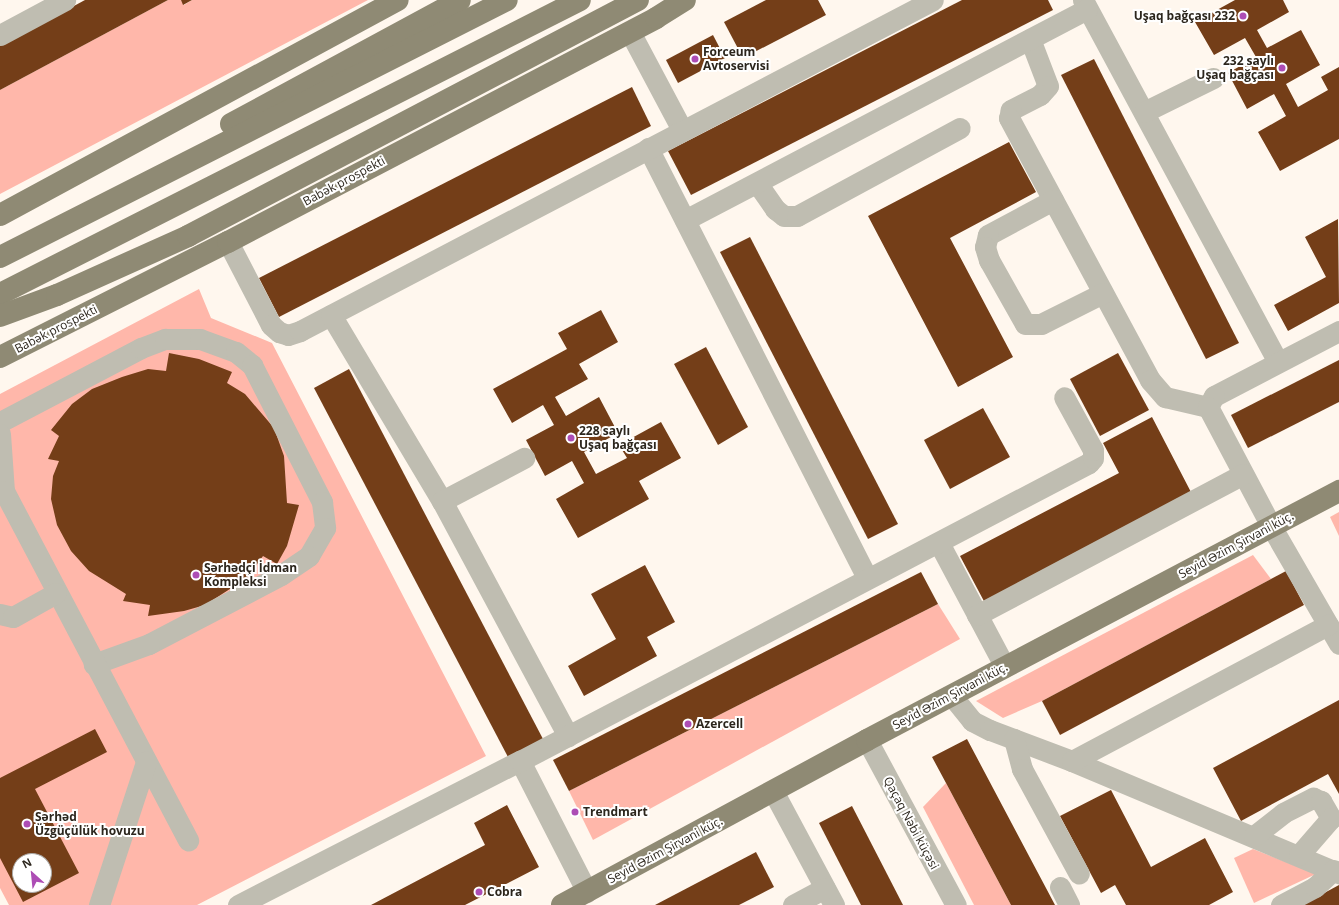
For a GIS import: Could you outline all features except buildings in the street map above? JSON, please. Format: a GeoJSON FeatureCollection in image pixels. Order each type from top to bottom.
{"type":"FeatureCollection","features":[{"type":"Feature","properties":{"kind":"main road"},"geometry":{"type":"LineString","coordinates":[[0,215],[398,0]]}},
{"type":"Feature","properties":{"kind":"main road"},"geometry":{"type":"LineString","coordinates":[[0,250],[460,0]]}},
{"type":"Feature","properties":{"kind":"main road"},"geometry":{"type":"LineString","coordinates":[[0,257],[507,0]]}},
{"type":"Feature","properties":{"kind":"main road"},"geometry":{"type":"LineString","coordinates":[[0,294],[580,0]]}},
{"type":"Feature","properties":{"kind":"main road"},"geometry":{"type":"LineString","coordinates":[[0,316],[57,295],[188,236],[638,0]]}},
{"type":"Feature","properties":{"kind":"main road","name":"Babək prospekti"},"geometry":{"type":"LineString","coordinates":[[0,357],[228,242],[630,32],[685,0]]}},
{"type":"Feature","properties":{"kind":"main road","name":"Seyid Əzim Şirvani küç."},"geometry":{"type":"LineString","coordinates":[[562,905],[867,740],[1339,490]]}},
{"type":"Feature","properties":{"kind":"street"},"geometry":{"type":"LineString","coordinates":[[0,34],[65,0]]}},
{"type":"Feature","properties":{"kind":"street"},"geometry":{"type":"LineString","coordinates":[[228,242],[271,325],[279,332],[288,335],[300,331],[932,0]]}},
{"type":"Feature","properties":{"kind":"street"},"geometry":{"type":"LineString","coordinates":[[685,220],[1030,39],[1085,4],[1278,362]]}},
{"type":"Feature","properties":{"kind":"street"},"geometry":{"type":"LineString","coordinates":[[630,32],[682,130]]}},
{"type":"Feature","properties":{"kind":"street"},"geometry":{"type":"LineString","coordinates":[[1030,39],[1048,86],[1040,95],[1011,110],[1009,118],[1150,380],[1165,397],[1208,408],[1242,474],[1339,644]]}},
{"type":"Feature","properties":{"kind":"street"},"geometry":{"type":"LineString","coordinates":[[1144,112],[1213,78]]}},
{"type":"Feature","properties":{"kind":"street"},"geometry":{"type":"LineString","coordinates":[[757,183],[780,213],[784,216],[797,216],[960,128]]}},
{"type":"Feature","properties":{"kind":"street"},"geometry":{"type":"LineString","coordinates":[[648,148],[867,578]]}},
{"type":"Feature","properties":{"kind":"street"},"geometry":{"type":"LineString","coordinates":[[1053,200],[988,235],[985,247],[989,260],[1025,324],[1041,324],[1103,293]]}},
{"type":"Feature","properties":{"kind":"street"},"geometry":{"type":"LineString","coordinates":[[331,315],[442,501],[568,736]]}},
{"type":"Feature","properties":{"kind":"street"},"geometry":{"type":"LineString","coordinates":[[1208,408],[1214,396],[1339,331]]}},
{"type":"Feature","properties":{"kind":"street"},"geometry":{"type":"LineString","coordinates":[[0,422],[141,348],[165,339],[200,338],[236,352],[252,365],[322,502],[324,528],[309,556],[282,576],[149,644],[94,664]]}},
{"type":"Feature","properties":{"kind":"street"},"geometry":{"type":"LineString","coordinates":[[238,905],[520,761],[867,578],[939,543],[1089,464],[1093,458],[1093,450],[1064,397]]}},
{"type":"Feature","properties":{"kind":"street"},"geometry":{"type":"LineString","coordinates":[[0,434],[2,492],[188,840]]}},
{"type":"Feature","properties":{"kind":"street"},"geometry":{"type":"LineString","coordinates":[[442,501],[524,458]]}},
{"type":"Feature","properties":{"kind":"street"},"geometry":{"type":"LineString","coordinates":[[977,615],[1242,474]]}},
{"type":"Feature","properties":{"kind":"street"},"geometry":{"type":"LineString","coordinates":[[939,543],[1005,667]]}},
{"type":"Feature","properties":{"kind":"street"},"geometry":{"type":"LineString","coordinates":[[1,616],[13,617],[56,593]]}},
{"type":"Feature","properties":{"kind":"street"},"geometry":{"type":"LineString","coordinates":[[1072,761],[1328,625]]}},
{"type":"Feature","properties":{"kind":"street"},"geometry":{"type":"LineString","coordinates":[[952,696],[972,721],[1336,871],[1315,887],[1281,905]]}},
{"type":"Feature","properties":{"kind":"street"},"geometry":{"type":"LineString","coordinates":[[1014,739],[1022,769],[1079,874]]}},
{"type":"Feature","properties":{"kind":"street","name":"Qaçaq Nəbi küçəsi"},"geometry":{"type":"LineString","coordinates":[[867,740],[956,905]]}},
{"type":"Feature","properties":{"kind":"street"},"geometry":{"type":"LineString","coordinates":[[520,761],[587,892]]}},
{"type":"Feature","properties":{"kind":"street"},"geometry":{"type":"LineString","coordinates":[[99,905],[146,762]]}},
{"type":"Feature","properties":{"kind":"street"},"geometry":{"type":"LineString","coordinates":[[772,791],[830,896],[793,905]]}},
{"type":"Feature","properties":{"kind":"street"},"geometry":{"type":"LineString","coordinates":[[1254,836],[1283,813],[1313,798],[1321,801],[1331,818],[1299,855]]}},
{"type":"Feature","properties":{"kind":"street"},"geometry":{"type":"LineString","coordinates":[[1060,887],[1069,905]]}},
{"type":"Feature","properties":{"kind":"shaded area"},"geometry":{"type":"Polygon","coordinates":[[[168,0],[181,0],[184,5],[192,0],[368,0],[0,194],[0,90],[168,0]]]}},
{"type":"Feature","properties":{"kind":"shaded area","name":"Sərhədçi İdman Kompleksi"},"geometry":{"type":"Polygon","coordinates":[[[199,289],[211,318],[272,343],[486,756],[197,905],[9,905],[0,888],[0,394],[199,289]]]}},
{"type":"Feature","properties":{"kind":"shaded area"},"geometry":{"type":"Polygon","coordinates":[[[1339,512],[1339,536],[1330,517],[1339,512]]]}},
{"type":"Feature","properties":{"kind":"shaded area"},"geometry":{"type":"Polygon","coordinates":[[[1253,555],[1271,579],[1042,701],[1003,718],[976,701],[1253,555]]]}},
{"type":"Feature","properties":{"kind":"shaded area"},"geometry":{"type":"Polygon","coordinates":[[[938,604],[960,639],[593,840],[569,791],[938,604]]]}},
{"type":"Feature","properties":{"kind":"shaded area"},"geometry":{"type":"Polygon","coordinates":[[[946,783],[1011,905],[974,905],[923,807],[946,783]]]}},
{"type":"Feature","properties":{"kind":"shaded area"},"geometry":{"type":"Polygon","coordinates":[[[1253,849],[1316,874],[1254,903],[1234,858],[1253,849]]]}},
{"type":"Feature","properties":{"kind":"place","name":"Uşaq bağçası 232"},"geometry":{"type":"Point","coordinates":[1243,16]}},
{"type":"Feature","properties":{"kind":"place","name":"Forceum Avtoservisi"},"geometry":{"type":"Point","coordinates":[695,59]}},
{"type":"Feature","properties":{"kind":"place","name":"232 saylı Uşaq bağçası"},"geometry":{"type":"Point","coordinates":[1282,68]}},
{"type":"Feature","properties":{"kind":"place","name":"228 saylı Uşaq bağçası"},"geometry":{"type":"Point","coordinates":[571,438]}},
{"type":"Feature","properties":{"kind":"place","name":"Sərhədçi İdman Kompleksi"},"geometry":{"type":"Point","coordinates":[196,575]}},
{"type":"Feature","properties":{"kind":"place","name":"Azercell"},"geometry":{"type":"Point","coordinates":[688,724]}},
{"type":"Feature","properties":{"kind":"place","name":"Trendmart"},"geometry":{"type":"Point","coordinates":[575,812]}},
{"type":"Feature","properties":{"kind":"place","name":"Sərhəd Üzgüçülük hovuzu"},"geometry":{"type":"Point","coordinates":[27,824]}},
{"type":"Feature","properties":{"kind":"place","name":"Cobra"},"geometry":{"type":"Point","coordinates":[479,892]}}]}
